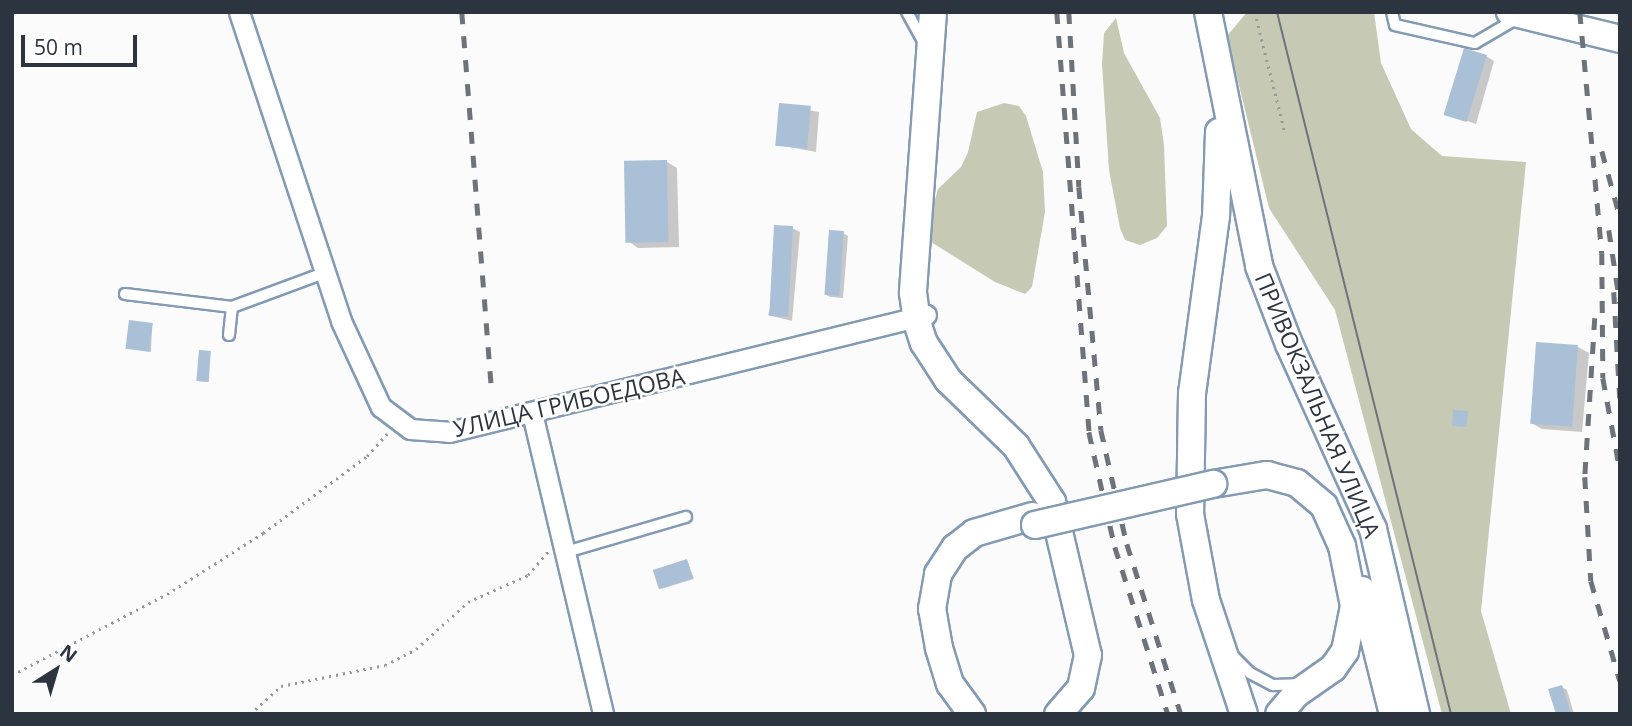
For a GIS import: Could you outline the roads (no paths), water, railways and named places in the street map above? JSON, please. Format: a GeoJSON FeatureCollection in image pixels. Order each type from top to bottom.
{"type":"FeatureCollection","features":[{"type":"Feature","properties":{"kind":"main road"},"geometry":{"type":"LineString","coordinates":[[933,12],[917,260],[921,316],[935,363],[1016,446],[1052,502],[1088,655],[1081,688],[1058,714]]}},
{"type":"Feature","properties":{"kind":"main road"},"geometry":{"type":"LineString","coordinates":[[1207,12],[1220,155],[1192,393],[1190,514],[1215,631],[1244,714]]}},
{"type":"Feature","properties":{"kind":"main road","name":"ПРИВОКЗАЛЬНАЯ УЛИЦА"},"geometry":{"type":"LineString","coordinates":[[1207,12],[1215,40],[1240,191],[1259,266],[1289,344],[1373,529],[1416,714]]}},
{"type":"Feature","properties":{"kind":"main road"},"geometry":{"type":"LineString","coordinates":[[1215,40],[1228,12]]}},
{"type":"Feature","properties":{"kind":"main road"},"geometry":{"type":"LineString","coordinates":[[1516,14],[1620,39]]}},
{"type":"Feature","properties":{"kind":"main road"},"geometry":{"type":"LineString","coordinates":[[921,316],[943,358],[1023,440],[1061,498],[1097,654],[1090,691],[1073,714]]}},
{"type":"Feature","properties":{"kind":"main road"},"geometry":{"type":"LineString","coordinates":[[972,714],[950,684],[939,648],[932,609],[938,574],[955,548],[974,533],[1211,479],[1249,467],[1280,468],[1310,479],[1332,501],[1350,544],[1393,714]]}},
{"type":"Feature","properties":{"kind":"main road"},"geometry":{"type":"LineString","coordinates":[[1211,479],[1278,477],[1312,492],[1329,514],[1342,546],[1354,606],[1345,651],[1333,668],[1314,681],[1279,714]]}},
{"type":"Feature","properties":{"kind":"main road"},"geometry":{"type":"LineString","coordinates":[[986,714],[958,680],[941,597],[950,569],[970,548],[1034,521]]}},
{"type":"Feature","properties":{"kind":"street"},"geometry":{"type":"LineString","coordinates":[[239,12],[324,273]]}},
{"type":"Feature","properties":{"kind":"street","name":"УЛИЦА ГРИБОЕДОВА"},"geometry":{"type":"LineString","coordinates":[[324,273],[381,407],[410,429],[449,432],[921,316]]}},
{"type":"Feature","properties":{"kind":"street"},"geometry":{"type":"LineString","coordinates":[[532,413],[603,714]]}},
{"type":"Feature","properties":{"kind":"lane"},"geometry":{"type":"LineString","coordinates":[[907,12],[930,54]]}},
{"type":"Feature","properties":{"kind":"lane"},"geometry":{"type":"LineString","coordinates":[[1392,12],[1395,25],[1475,43],[1516,14]]}},
{"type":"Feature","properties":{"kind":"lane"},"geometry":{"type":"LineString","coordinates":[[125,294],[232,307],[324,273]]}},
{"type":"Feature","properties":{"kind":"lane"},"geometry":{"type":"LineString","coordinates":[[229,335],[232,307]]}},
{"type":"Feature","properties":{"kind":"lane"},"geometry":{"type":"LineString","coordinates":[[566,552],[686,517]]}},
{"type":"Feature","properties":{"kind":"lane"},"geometry":{"type":"LineString","coordinates":[[1215,631],[1234,657],[1262,680],[1290,686],[1314,681]]}},
{"type":"Feature","properties":{"kind":"tram line"},"geometry":{"type":"LineString","coordinates":[[1277,12],[1451,714]]}},
{"type":"Feature","properties":{"kind":"railway"},"geometry":{"type":"LineString","coordinates":[[462,12],[492,389]]}},
{"type":"Feature","properties":{"kind":"railway"},"geometry":{"type":"LineString","coordinates":[[1057,12],[1089,432],[1115,547],[1168,714]]}},
{"type":"Feature","properties":{"kind":"railway"},"geometry":{"type":"LineString","coordinates":[[1069,12],[1079,187],[1101,430],[1127,544],[1181,714]]}},
{"type":"Feature","properties":{"kind":"railway"},"geometry":{"type":"LineString","coordinates":[[1580,12],[1602,253],[1603,378],[1620,470]]}},
{"type":"Feature","properties":{"kind":"railway"},"geometry":{"type":"LineString","coordinates":[[1602,151],[1620,217]]}},
{"type":"Feature","properties":{"kind":"railway"},"geometry":{"type":"LineString","coordinates":[[1609,230],[1620,303]]}},
{"type":"Feature","properties":{"kind":"railway"},"geometry":{"type":"LineString","coordinates":[[1614,292],[1620,398]]}},
{"type":"Feature","properties":{"kind":"railway"},"geometry":{"type":"LineString","coordinates":[[1595,318],[1585,477],[1591,581],[1620,681]]}}]}
